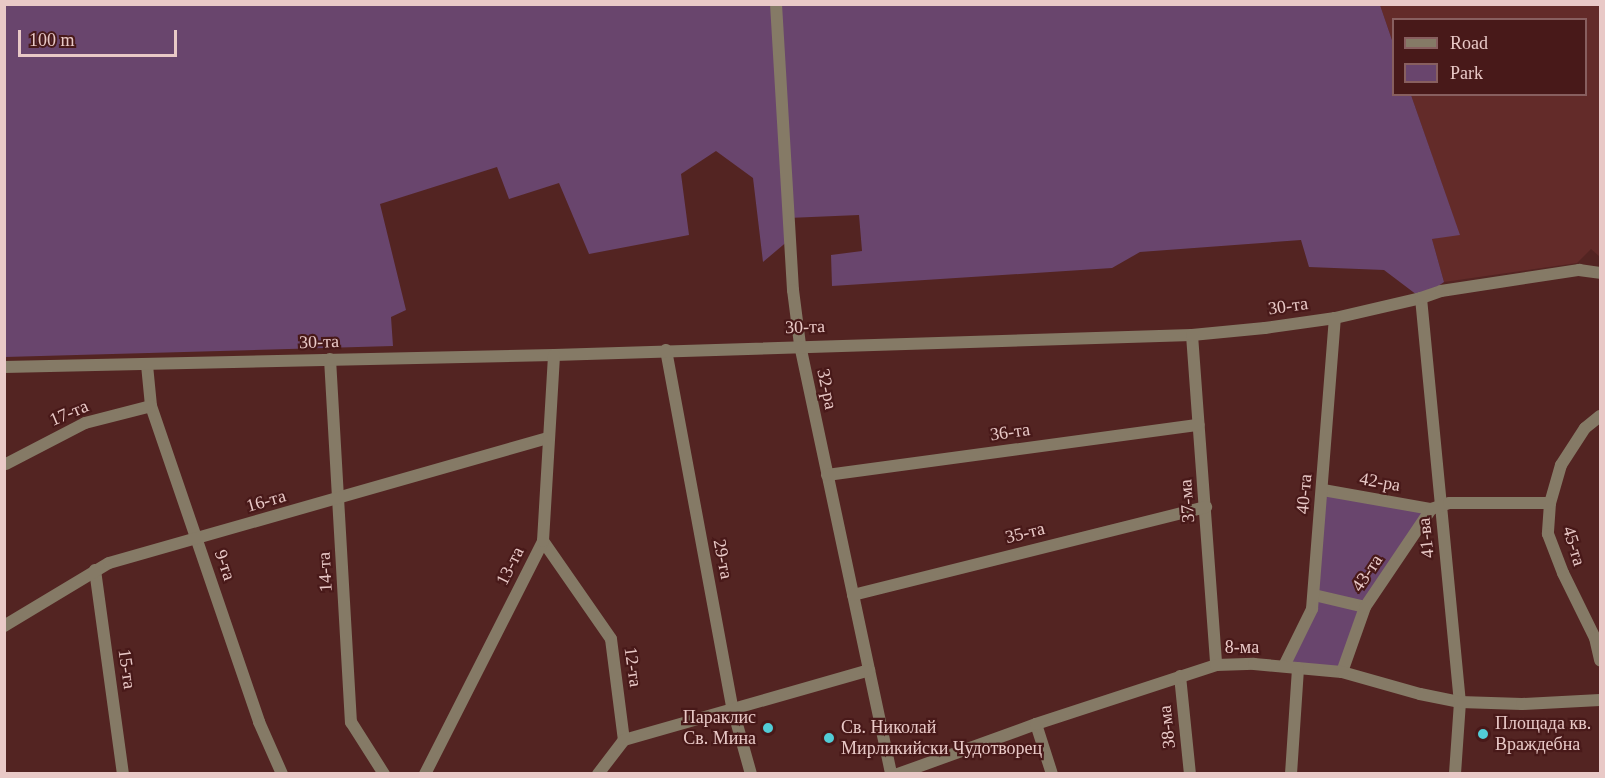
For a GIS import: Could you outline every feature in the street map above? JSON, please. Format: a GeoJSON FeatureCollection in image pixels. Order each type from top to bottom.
{"type":"FeatureCollection","features":[{"type":"Feature","properties":{"kind":"street","name":"32-ра"},"geometry":{"type":"LineString","coordinates":[[776,4],[792,270],[800,345],[891,774]]}},
{"type":"Feature","properties":{"kind":"street","name":"30-та"},"geometry":{"type":"LineString","coordinates":[[4,367],[555,355],[800,345],[1192,334],[1265,328],[1335,318],[1422,298],[1441,291],[1579,270],[1600,273]]}},
{"type":"Feature","properties":{"kind":"street","name":"41-ва"},"geometry":{"type":"LineString","coordinates":[[1422,298],[1436,507],[1460,702],[1455,774]]}},
{"type":"Feature","properties":{"kind":"street","name":"40-та"},"geometry":{"type":"LineString","coordinates":[[1284,666],[1312,609],[1335,318]]}},
{"type":"Feature","properties":{"kind":"street","name":"37-ма"},"geometry":{"type":"LineString","coordinates":[[1192,334],[1216,665]]}},
{"type":"Feature","properties":{"kind":"street","name":"29-та"},"geometry":{"type":"LineString","coordinates":[[666,350],[733,710],[751,774]]}},
{"type":"Feature","properties":{"kind":"street","name":"13-та"},"geometry":{"type":"LineString","coordinates":[[424,774],[543,541],[555,355]]}},
{"type":"Feature","properties":{"kind":"street","name":"14-та"},"geometry":{"type":"LineString","coordinates":[[330,359],[351,722],[384,774]]}},
{"type":"Feature","properties":{"kind":"street","name":"9-та"},"geometry":{"type":"LineString","coordinates":[[147,365],[151,406],[259,722],[282,774]]}},
{"type":"Feature","properties":{"kind":"street","name":"17-та"},"geometry":{"type":"LineString","coordinates":[[6,464],[85,423],[151,406]]}},
{"type":"Feature","properties":{"kind":"street","name":"45-та"},"geometry":{"type":"LineString","coordinates":[[1600,416],[1585,428],[1561,465],[1550,503],[1548,534],[1563,573],[1595,638],[1600,660]]}},
{"type":"Feature","properties":{"kind":"street","name":"36-та"},"geometry":{"type":"LineString","coordinates":[[826,475],[1199,425]]}},
{"type":"Feature","properties":{"kind":"street","name":"16-та"},"geometry":{"type":"LineString","coordinates":[[4,626],[109,563],[549,438]]}},
{"type":"Feature","properties":{"kind":"street","name":"42-ра"},"geometry":{"type":"LineString","coordinates":[[1323,490],[1436,507],[1550,503]]}},
{"type":"Feature","properties":{"kind":"street","name":"35-та"},"geometry":{"type":"LineString","coordinates":[[853,595],[1206,507]]}},
{"type":"Feature","properties":{"kind":"street","name":"43-та"},"geometry":{"type":"LineString","coordinates":[[1342,672],[1365,608],[1436,507]]}},
{"type":"Feature","properties":{"kind":"street","name":"12-та"},"geometry":{"type":"LineString","coordinates":[[543,541],[611,639],[624,740]]}},
{"type":"Feature","properties":{"kind":"street","name":"15-та"},"geometry":{"type":"LineString","coordinates":[[95,570],[123,774]]}},
{"type":"Feature","properties":{"kind":"street"},"geometry":{"type":"LineString","coordinates":[[1314,595],[1365,608]]}},
{"type":"Feature","properties":{"kind":"street","name":"8-ма"},"geometry":{"type":"LineString","coordinates":[[898,774],[1036,724],[1216,665],[1284,666],[1342,672],[1419,694],[1460,702],[1522,704],[1600,700]]}},
{"type":"Feature","properties":{"kind":"street"},"geometry":{"type":"LineString","coordinates":[[1291,774],[1298,668]]}},
{"type":"Feature","properties":{"kind":"street"},"geometry":{"type":"LineString","coordinates":[[598,774],[624,740],[869,670]]}},
{"type":"Feature","properties":{"kind":"street","name":"38-ма"},"geometry":{"type":"LineString","coordinates":[[1180,676],[1190,774]]}},
{"type":"Feature","properties":{"kind":"street"},"geometry":{"type":"LineString","coordinates":[[1036,724],[1053,774]]}},
{"type":"Feature","properties":{"kind":"shaded area"},"geometry":{"type":"Polygon","coordinates":[[[1380,5],[1600,5],[1600,257],[1591,249],[1577,263],[1444,282],[1432,239],[1459,234],[1411,96],[1587,96],[1587,18],[1392,18],[1392,40],[1380,5]]]}},
{"type":"Feature","properties":{"kind":"green space"},"geometry":{"type":"Polygon","coordinates":[[[4,5],[1380,5],[1392,40],[1392,96],[1411,96],[1460,235],[1432,239],[1444,282],[1421,298],[1384,270],[1309,267],[1301,240],[1140,252],[1112,268],[832,286],[831,255],[862,251],[859,215],[788,218],[789,240],[763,262],[753,178],[716,151],[681,174],[689,235],[589,254],[559,183],[509,199],[497,167],[380,204],[406,310],[391,317],[393,346],[5,357],[4,5]]]}},
{"type":"Feature","properties":{"kind":"green space"},"geometry":{"type":"Polygon","coordinates":[[[1323,490],[1431,509],[1365,607],[1342,672],[1284,666],[1305,626],[1323,490]]]}},
{"type":"Feature","properties":{"kind":"place","name":"Параклис Св. Мина"},"geometry":{"type":"Point","coordinates":[768,728]}},
{"type":"Feature","properties":{"kind":"place","name":"Площада кв. Враждебна"},"geometry":{"type":"Point","coordinates":[1483,734]}},
{"type":"Feature","properties":{"kind":"place","name":"Св. Николай Мирликийски Чудотворец"},"geometry":{"type":"Point","coordinates":[829,738]}}]}
